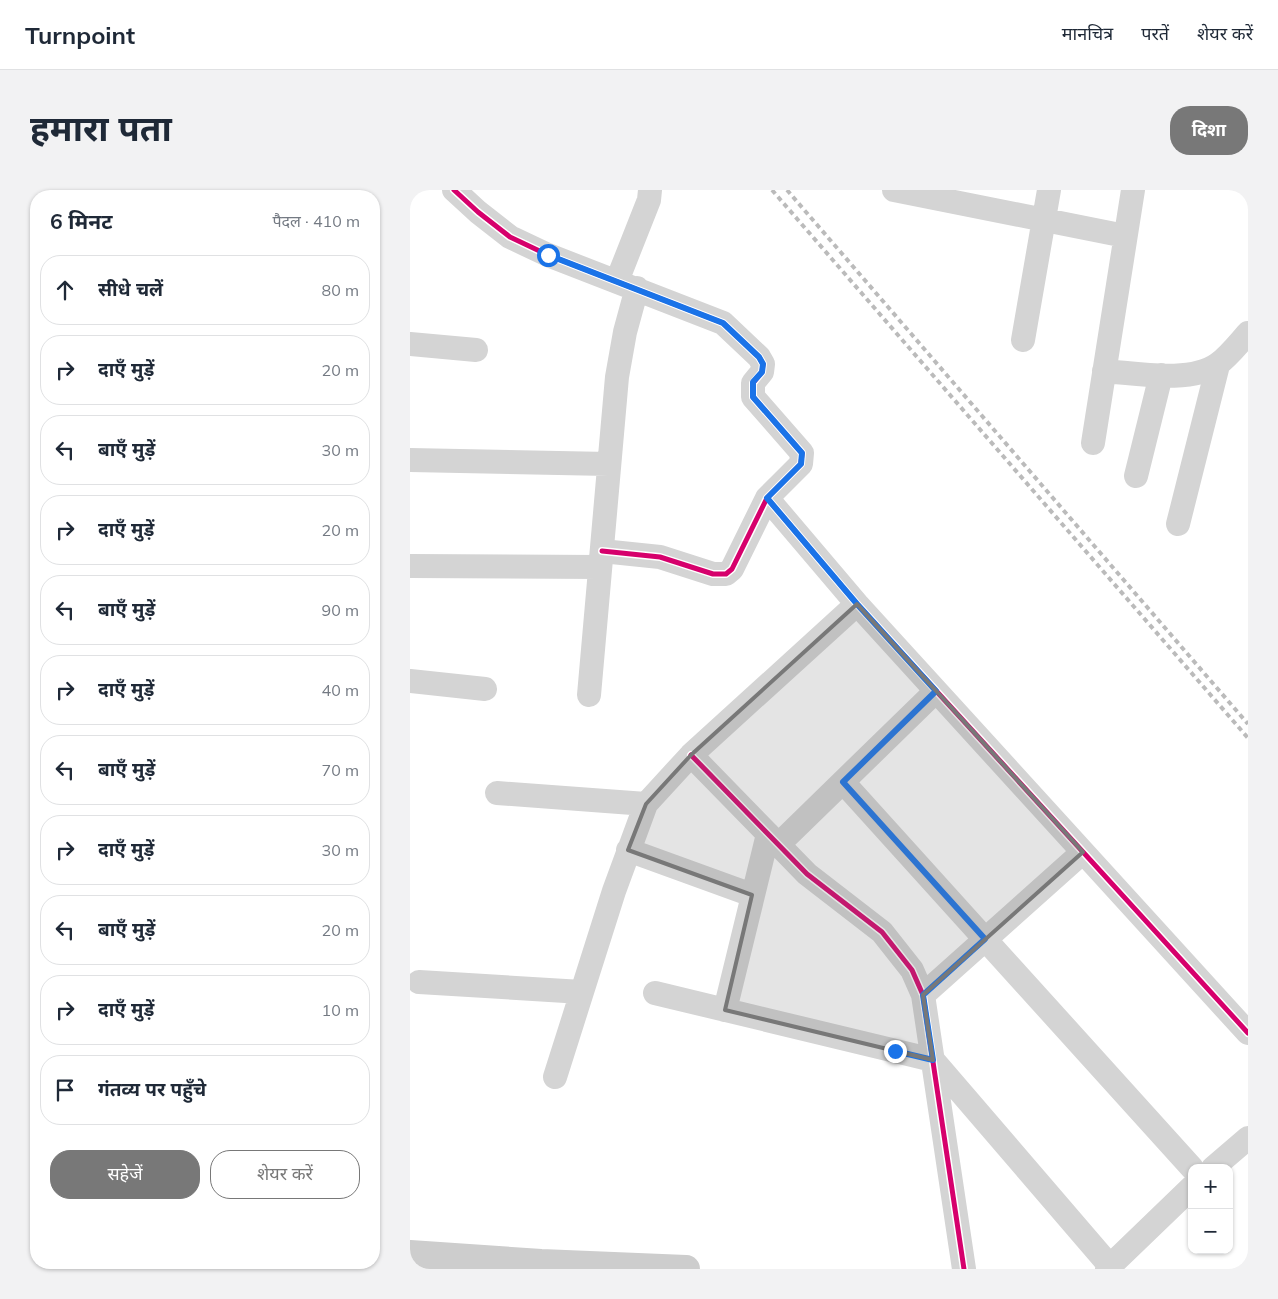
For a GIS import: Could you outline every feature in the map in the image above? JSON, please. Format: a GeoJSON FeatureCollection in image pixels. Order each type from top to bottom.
{"type":"FeatureCollection","features":[{"type":"Feature","properties":{"kind":"main road"},"geometry":{"type":"LineString","coordinates":[[410,1254],[541,1263],[686,1269]]}},
{"type":"Feature","properties":{"kind":"street"},"geometry":{"type":"LineString","coordinates":[[410,566],[660,557],[714,574],[726,574],[732,569],[767,498],[801,464],[803,458],[802,453],[753,397],[753,382],[762,372],[763,364],[759,357],[723,323],[548,255],[510,237],[454,190]]}},
{"type":"Feature","properties":{"kind":"street"},"geometry":{"type":"LineString","coordinates":[[589,695],[618,370],[625,332],[627,285],[650,190]]}},
{"type":"Feature","properties":{"kind":"street"},"geometry":{"type":"LineString","coordinates":[[894,190],[1125,236]]}},
{"type":"Feature","properties":{"kind":"street"},"geometry":{"type":"LineString","coordinates":[[1023,340],[1049,190]]}},
{"type":"Feature","properties":{"kind":"street"},"geometry":{"type":"LineString","coordinates":[[1093,442],[1133,190]]}},
{"type":"Feature","properties":{"kind":"street"},"geometry":{"type":"LineString","coordinates":[[1104,371],[1161,376],[1192,374],[1218,365],[1248,333]]}},
{"type":"Feature","properties":{"kind":"street"},"geometry":{"type":"LineString","coordinates":[[410,344],[476,350]]}},
{"type":"Feature","properties":{"kind":"street"},"geometry":{"type":"LineString","coordinates":[[1178,524],[1218,365]]}},
{"type":"Feature","properties":{"kind":"street"},"geometry":{"type":"LineString","coordinates":[[1136,476],[1161,376]]}},
{"type":"Feature","properties":{"kind":"street"},"geometry":{"type":"LineString","coordinates":[[410,460],[609,464]]}},
{"type":"Feature","properties":{"kind":"street"},"geometry":{"type":"LineString","coordinates":[[767,498],[857,604],[1248,1033]]}},
{"type":"Feature","properties":{"kind":"street"},"geometry":{"type":"LineString","coordinates":[[555,1077],[628,850],[646,804],[691,755],[857,604]]}},
{"type":"Feature","properties":{"kind":"street"},"geometry":{"type":"LineString","coordinates":[[410,681],[485,689]]}},
{"type":"Feature","properties":{"kind":"street"},"geometry":{"type":"LineString","coordinates":[[725,1010],[752,894],[773,840],[843,782],[936,691]]}},
{"type":"Feature","properties":{"kind":"street"},"geometry":{"type":"LineString","coordinates":[[691,755],[807,874],[882,932],[912,970],[923,995],[964,1269]]}},
{"type":"Feature","properties":{"kind":"street"},"geometry":{"type":"LineString","coordinates":[[843,782],[1188,1164]]}},
{"type":"Feature","properties":{"kind":"street"},"geometry":{"type":"LineString","coordinates":[[497,793],[646,804]]}},
{"type":"Feature","properties":{"kind":"street"},"geometry":{"type":"LineString","coordinates":[[628,850],[752,894]]}},
{"type":"Feature","properties":{"kind":"street"},"geometry":{"type":"LineString","coordinates":[[923,995],[1083,852]]}},
{"type":"Feature","properties":{"kind":"street"},"geometry":{"type":"LineString","coordinates":[[418,982],[582,992]]}},
{"type":"Feature","properties":{"kind":"street"},"geometry":{"type":"LineString","coordinates":[[655,992],[933,1060],[1108,1268],[1188,1191]]}},
{"type":"Feature","properties":{"kind":"street"},"geometry":{"type":"LineString","coordinates":[[1218,1164],[1248,1138]]}},
{"type":"Feature","properties":{"kind":"highlighted area"},"geometry":{"type":"Polygon","coordinates":[[[857,604],[1083,852],[923,995],[933,1060],[725,1010],[752,895],[628,850],[646,804],[691,755],[857,604]]]}},
{"type":"Feature","properties":{"kind":"railway"},"geometry":{"type":"LineString","coordinates":[[772,190],[1248,738]]}},
{"type":"Feature","properties":{"kind":"railway"},"geometry":{"type":"LineString","coordinates":[[787,190],[1248,724]]}},
{"type":"Feature","properties":{"kind":"cycle path"},"geometry":{"type":"LineString","coordinates":[[454,190],[510,237],[548,255],[723,323],[759,357],[763,364],[762,372],[753,383],[753,397],[802,453],[801,464],[767,498],[732,569],[726,574],[713,574],[660,557],[602,551]]}},
{"type":"Feature","properties":{"kind":"cycle path"},"geometry":{"type":"LineString","coordinates":[[767,498],[857,604],[1248,1033]]}},
{"type":"Feature","properties":{"kind":"cycle path"},"geometry":{"type":"LineString","coordinates":[[691,755],[807,874],[882,932],[912,970],[923,995],[964,1269]]}},
{"type":"Feature","properties":{"kind":"route"},"geometry":{"type":"LineString","coordinates":[[548,255],[723,323],[759,357],[763,364],[762,372],[753,382],[751,389],[753,397],[802,453],[803,458],[801,464],[767,498],[857,604],[936,691],[843,782],[985,939],[923,995],[933,1060],[895,1051]]}}]}
